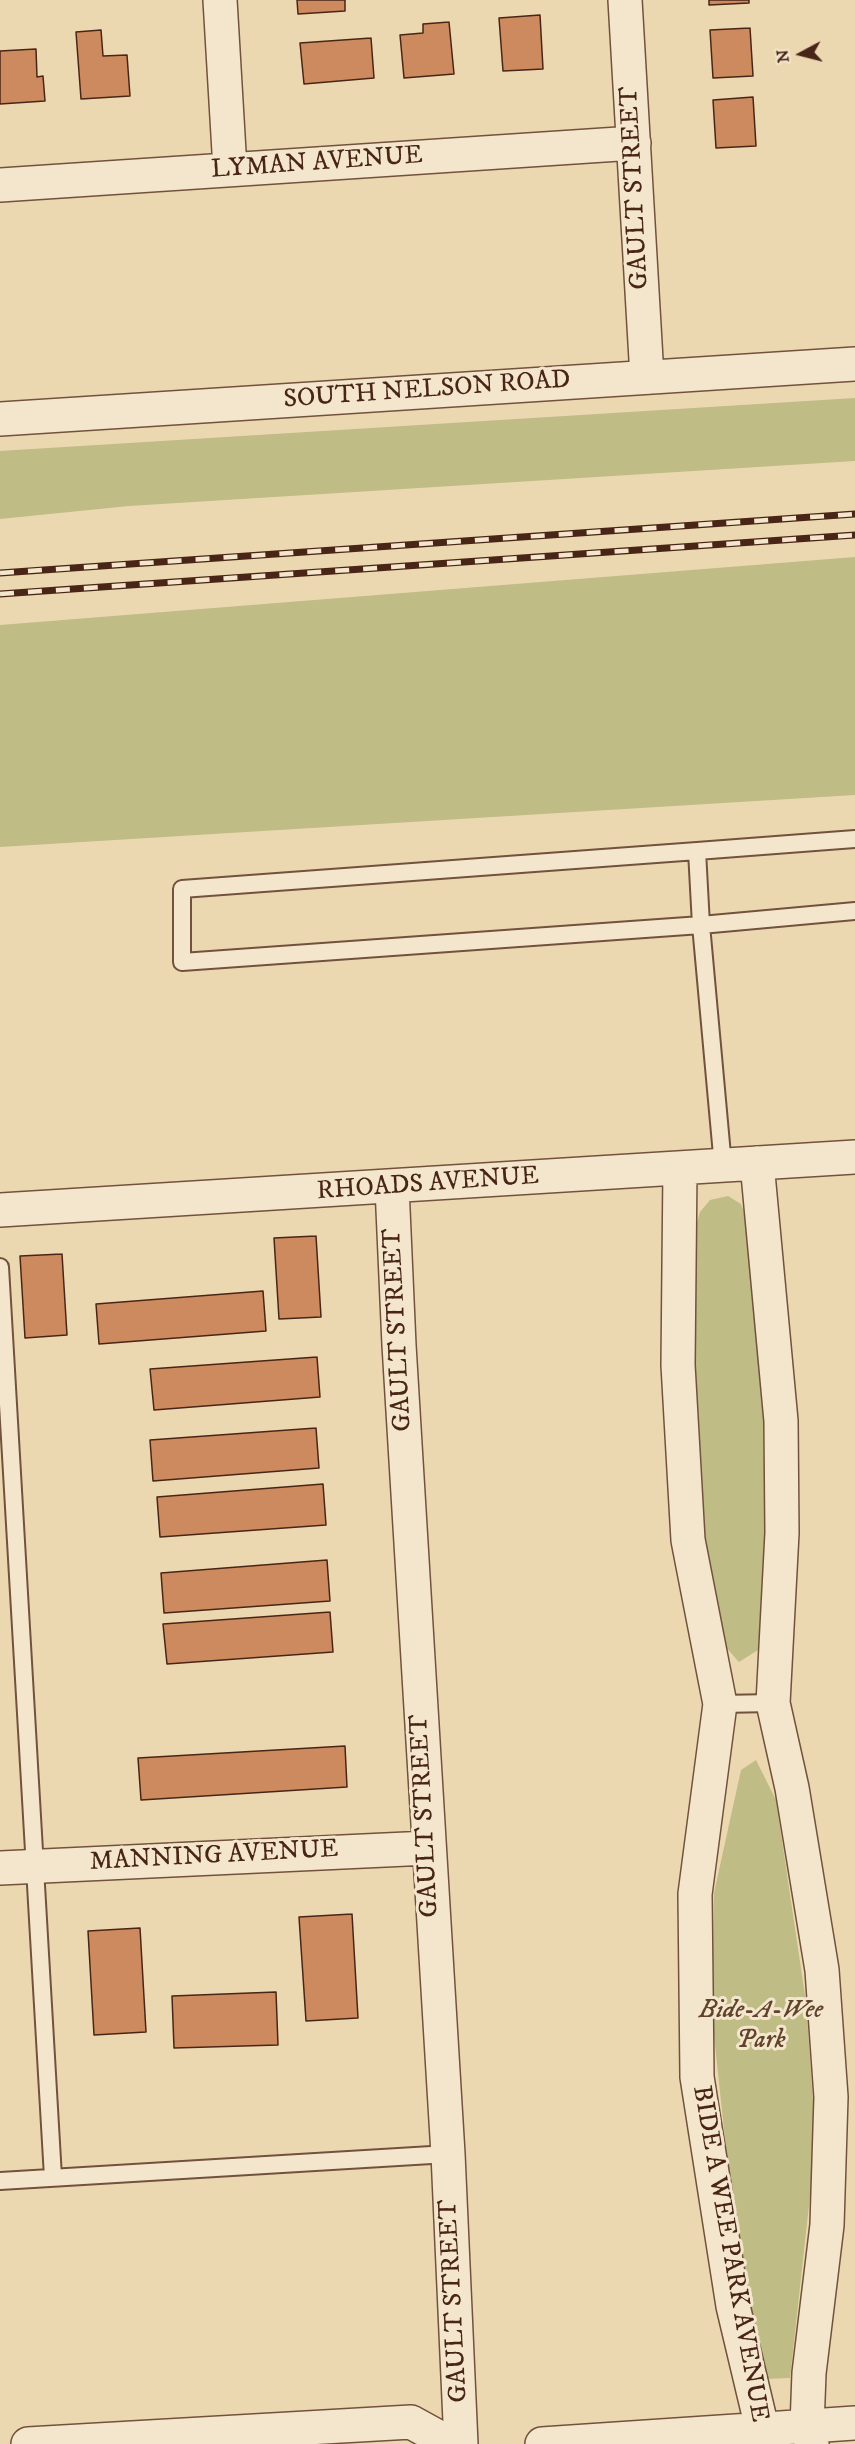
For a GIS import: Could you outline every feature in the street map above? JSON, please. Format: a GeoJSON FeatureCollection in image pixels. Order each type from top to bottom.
{"type":"FeatureCollection","features":[{"type":"Feature","properties":{"kind":"street"},"geometry":{"type":"LineString","coordinates":[[220,0],[230,169]]}},
{"type":"Feature","properties":{"kind":"street","name":"GAULT STREET"},"geometry":{"type":"LineString","coordinates":[[625,0],[647,376]]}},
{"type":"Feature","properties":{"kind":"street","name":"LYMAN AVENUE"},"geometry":{"type":"LineString","coordinates":[[0,185],[634,144]]}},
{"type":"Feature","properties":{"kind":"street","name":"SOUTH NELSON ROAD"},"geometry":{"type":"LineString","coordinates":[[0,419],[855,364]]}},
{"type":"Feature","properties":{"kind":"street","name":"RHOADS AVENUE"},"geometry":{"type":"LineString","coordinates":[[0,1210],[855,1157]]}},
{"type":"Feature","properties":{"kind":"street","name":"BIDE A WEE PARK AVENUE"},"geometry":{"type":"LineString","coordinates":[[757,1163],[781,1421],[782,1533],[773,1703],[792,1788],[822,1970],[831,2097],[826,2225],[809,2373],[809,2435]]}},
{"type":"Feature","properties":{"kind":"street","name":"BIDE A WEE PARK AVENUE"},"geometry":{"type":"LineString","coordinates":[[680,1168],[678,1365],[688,1540],[720,1704],[696,1894],[697,2077],[733,2306],[761,2436]]}},
{"type":"Feature","properties":{"kind":"street","name":"GAULT STREET"},"geometry":{"type":"LineString","coordinates":[[392,1187],[428,1848],[448,2154],[461,2444]]}},
{"type":"Feature","properties":{"kind":"street","name":"MANNING AVENUE"},"geometry":{"type":"LineString","coordinates":[[0,1868],[428,1848]]}},
{"type":"Feature","properties":{"kind":"street"},"geometry":{"type":"LineString","coordinates":[[28,2444],[411,2422],[451,2444]]}},
{"type":"Feature","properties":{"kind":"street"},"geometry":{"type":"LineString","coordinates":[[542,2444],[809,2435],[855,2423]]}},
{"type":"Feature","properties":{"kind":"lane"},"geometry":{"type":"LineString","coordinates":[[855,839],[182,889],[182,962],[701,925],[855,911]]}},
{"type":"Feature","properties":{"kind":"lane"},"geometry":{"type":"LineString","coordinates":[[698,851],[701,925],[723,1166]]}},
{"type":"Feature","properties":{"kind":"lane"},"geometry":{"type":"LineString","coordinates":[[0,1267],[53,2177]]}},
{"type":"Feature","properties":{"kind":"lane"},"geometry":{"type":"LineString","coordinates":[[720,1704],[773,1703]]}},
{"type":"Feature","properties":{"kind":"lane"},"geometry":{"type":"LineString","coordinates":[[0,2181],[448,2154]]}},
{"type":"Feature","properties":{"kind":"green space"},"geometry":{"type":"Polygon","coordinates":[[[855,398],[855,461],[129,506],[0,519],[0,451],[855,398]]]}},
{"type":"Feature","properties":{"kind":"green space"},"geometry":{"type":"Polygon","coordinates":[[[855,557],[855,795],[0,847],[0,625],[855,557]]]}},
{"type":"Feature","properties":{"kind":"green space"},"geometry":{"type":"Polygon","coordinates":[[[728,1196],[741,1204],[747,1219],[765,1423],[767,1504],[758,1650],[739,1662],[723,1644],[698,1540],[691,1449],[694,1234],[700,1212],[710,1200],[728,1196]]]}},
{"type":"Feature","properties":{"kind":"green space","name":"Bide-A-Wee Park"},"geometry":{"type":"Polygon","coordinates":[[[756,1760],[776,1800],[806,2002],[816,2142],[790,2378],[766,2379],[749,2313],[728,2167],[712,2017],[714,1893],[741,1770],[756,1760]]]}},
{"type":"Feature","properties":{"kind":"building"},"geometry":{"type":"Polygon","coordinates":[[[297,0],[345,0],[345,11],[298,14],[297,0]]]}},
{"type":"Feature","properties":{"kind":"building"},"geometry":{"type":"Polygon","coordinates":[[[709,0],[749,0],[749,3],[709,5],[709,0]]]}},
{"type":"Feature","properties":{"kind":"building"},"geometry":{"type":"Polygon","coordinates":[[[540,15],[543,69],[503,71],[499,18],[540,15]]]}},
{"type":"Feature","properties":{"kind":"building"},"geometry":{"type":"Polygon","coordinates":[[[449,22],[454,74],[404,78],[400,35],[423,33],[423,24],[449,22]]]}},
{"type":"Feature","properties":{"kind":"building"},"geometry":{"type":"Polygon","coordinates":[[[750,28],[753,76],[713,78],[710,30],[750,28]]]}},
{"type":"Feature","properties":{"kind":"building"},"geometry":{"type":"Polygon","coordinates":[[[101,30],[103,56],[127,55],[130,96],[81,99],[76,32],[101,30]]]}},
{"type":"Feature","properties":{"kind":"building"},"geometry":{"type":"Polygon","coordinates":[[[371,38],[374,78],[304,84],[300,43],[371,38]]]}},
{"type":"Feature","properties":{"kind":"building"},"geometry":{"type":"Polygon","coordinates":[[[36,49],[37,77],[43,76],[45,101],[0,104],[0,51],[36,49]]]}},
{"type":"Feature","properties":{"kind":"building"},"geometry":{"type":"Polygon","coordinates":[[[753,97],[756,146],[716,148],[713,100],[753,97]]]}},
{"type":"Feature","properties":{"kind":"building"},"geometry":{"type":"Polygon","coordinates":[[[316,1236],[321,1317],[279,1319],[274,1238],[316,1236]]]}},
{"type":"Feature","properties":{"kind":"building"},"geometry":{"type":"Polygon","coordinates":[[[62,1254],[67,1335],[25,1338],[20,1256],[62,1254]]]}},
{"type":"Feature","properties":{"kind":"building"},"geometry":{"type":"Polygon","coordinates":[[[263,1291],[266,1331],[99,1344],[96,1304],[263,1291]]]}},
{"type":"Feature","properties":{"kind":"building"},"geometry":{"type":"Polygon","coordinates":[[[317,1357],[320,1397],[154,1410],[150,1369],[317,1357]]]}},
{"type":"Feature","properties":{"kind":"building"},"geometry":{"type":"Polygon","coordinates":[[[316,1428],[319,1468],[153,1481],[150,1440],[316,1428]]]}},
{"type":"Feature","properties":{"kind":"building"},"geometry":{"type":"Polygon","coordinates":[[[323,1484],[326,1525],[160,1537],[157,1497],[323,1484]]]}},
{"type":"Feature","properties":{"kind":"building"},"geometry":{"type":"Polygon","coordinates":[[[327,1560],[330,1601],[164,1613],[161,1573],[327,1560]]]}},
{"type":"Feature","properties":{"kind":"building"},"geometry":{"type":"Polygon","coordinates":[[[330,1612],[333,1652],[167,1664],[163,1624],[330,1612]]]}},
{"type":"Feature","properties":{"kind":"building"},"geometry":{"type":"Polygon","coordinates":[[[345,1746],[347,1787],[141,1800],[138,1758],[345,1746]]]}},
{"type":"Feature","properties":{"kind":"building"},"geometry":{"type":"Polygon","coordinates":[[[352,1914],[358,2018],[306,2021],[299,1917],[352,1914]]]}},
{"type":"Feature","properties":{"kind":"building"},"geometry":{"type":"Polygon","coordinates":[[[140,1928],[146,2032],[94,2035],[88,1931],[140,1928]]]}},
{"type":"Feature","properties":{"kind":"building"},"geometry":{"type":"Polygon","coordinates":[[[276,1992],[278,2045],[174,2048],[172,1996],[276,1992]]]}},
{"type":"Feature","properties":{"kind":"railway"},"geometry":{"type":"LineString","coordinates":[[0,573],[855,514]]}},
{"type":"Feature","properties":{"kind":"railway"},"geometry":{"type":"LineString","coordinates":[[0,594],[855,535]]}}]}
